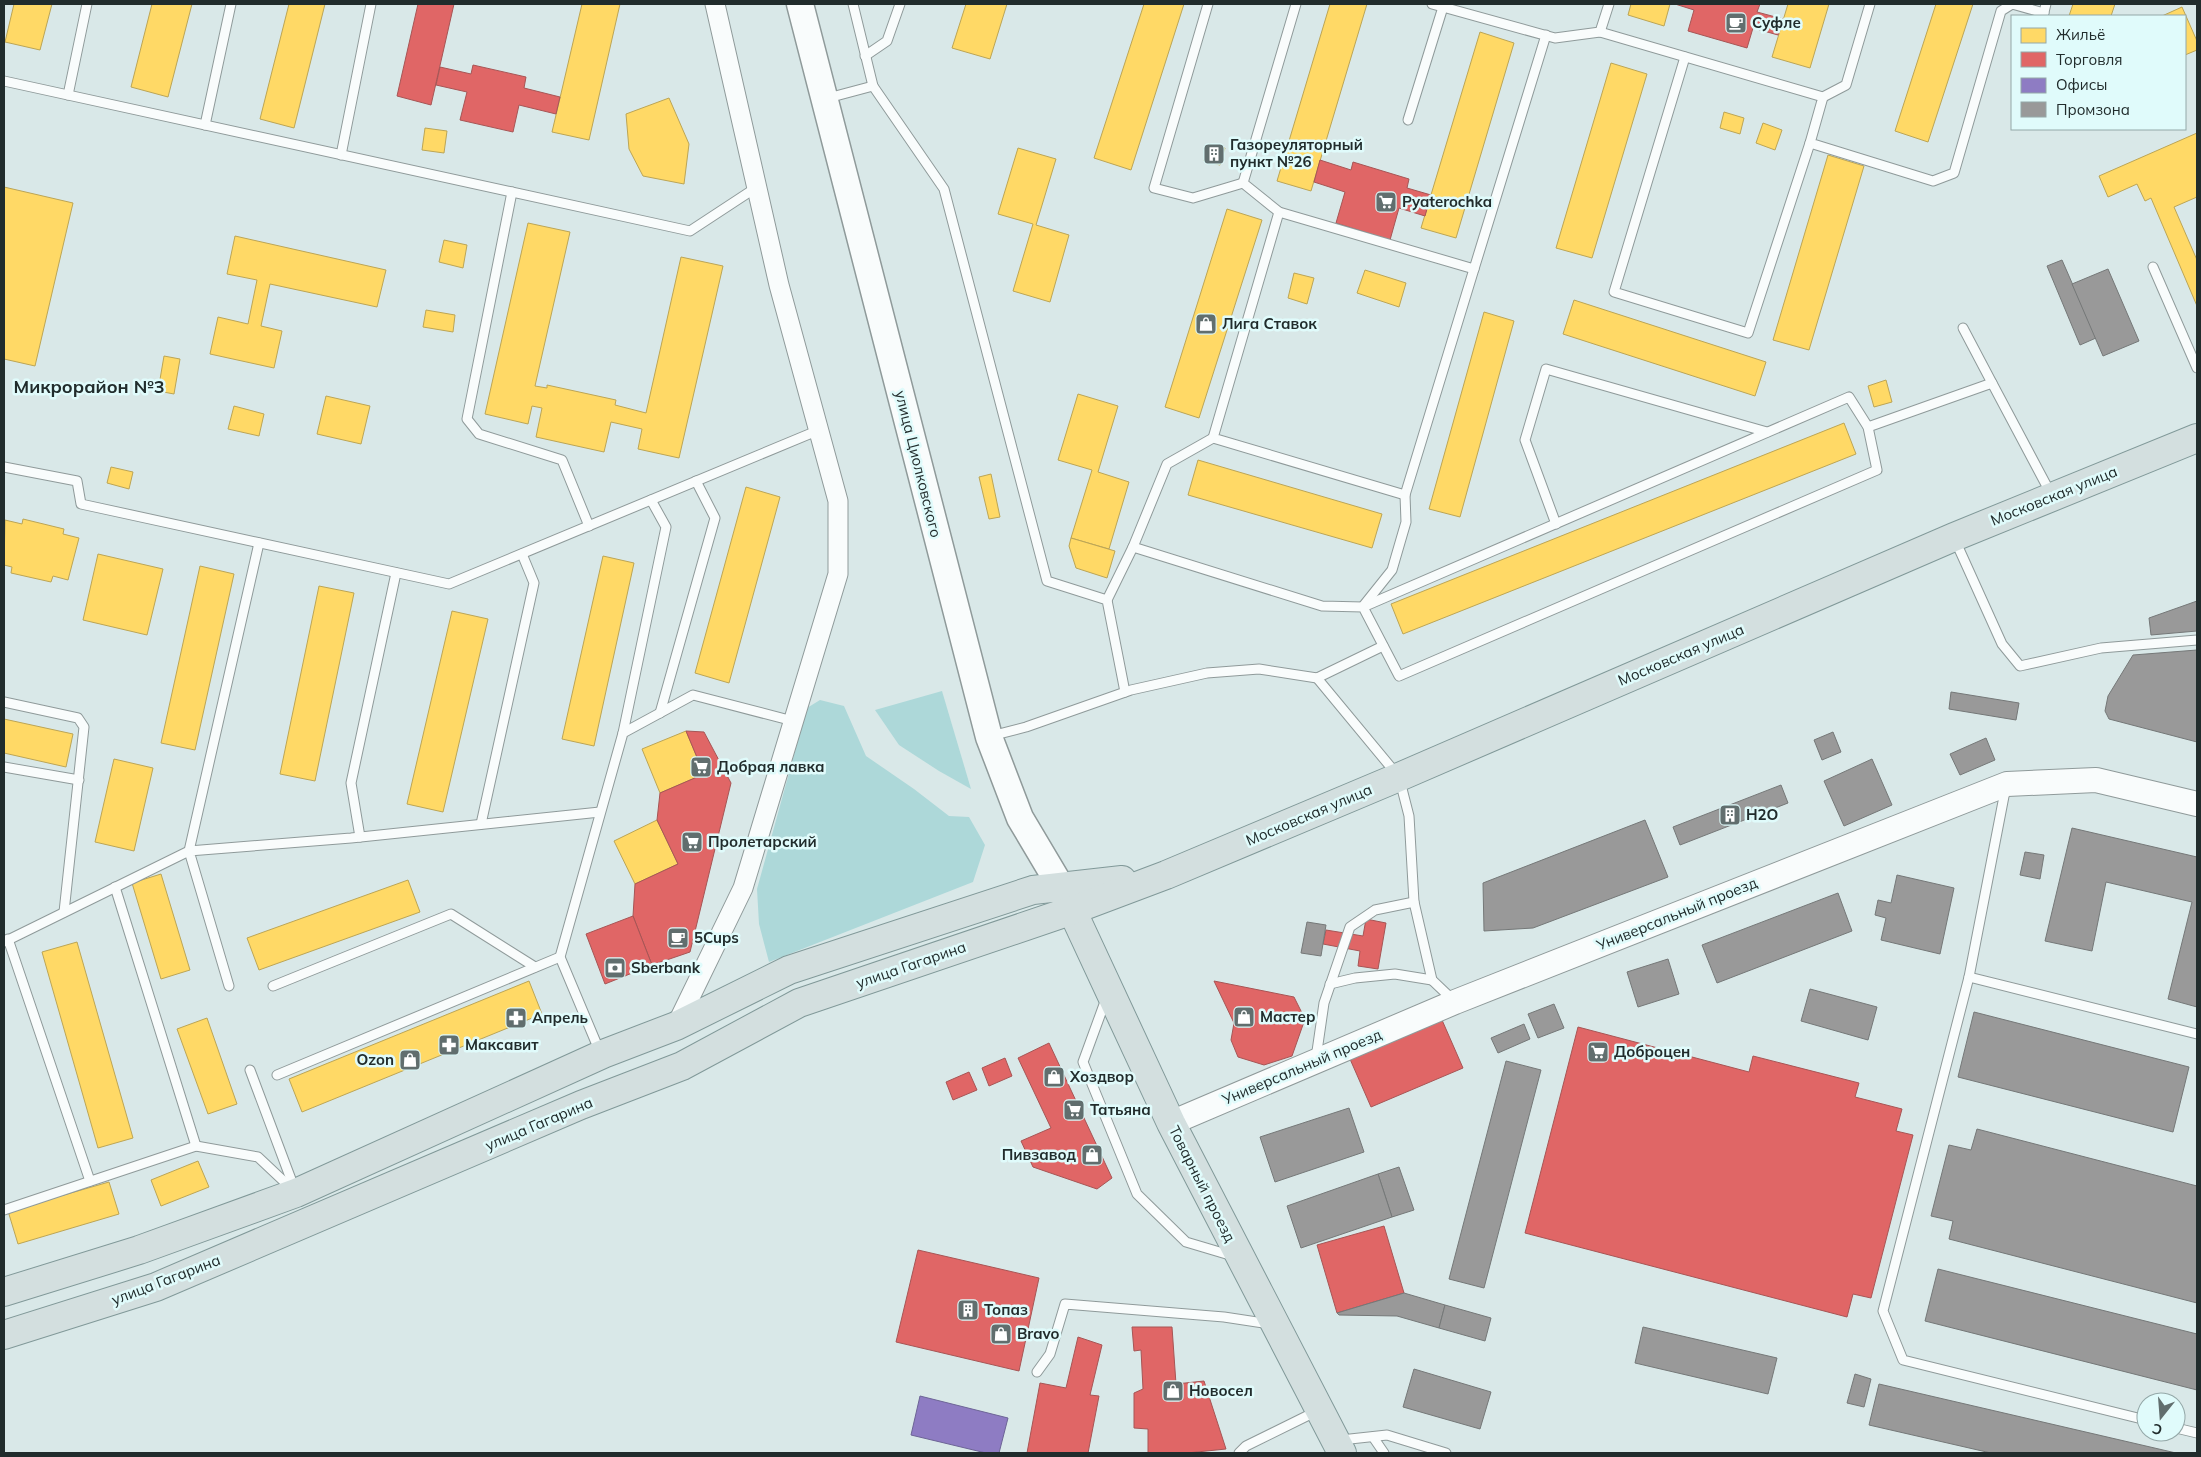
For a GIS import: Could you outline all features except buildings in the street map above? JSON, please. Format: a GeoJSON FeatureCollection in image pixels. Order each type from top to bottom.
{"type":"FeatureCollection","features":[{"type":"Feature","properties":{"kind":"main road","name":"улица Циолковского"},"geometry":{"type":"LineString","coordinates":[[800,4],[988,737],[1020,818],[1067,898]]}},
{"type":"Feature","properties":{"kind":"main road","name":"Московская улица"},"geometry":{"type":"LineString","coordinates":[[1067,898],[1166,875],[1399,777],[1954,537],[2197,438]]}},
{"type":"Feature","properties":{"kind":"main road"},"geometry":{"type":"LineString","coordinates":[[4,1292],[139,1250],[296,1193],[603,1054],[676,1026],[789,970],[1033,890],[1067,898]]}},
{"type":"Feature","properties":{"kind":"main road","name":"Товарный проезд"},"geometry":{"type":"LineString","coordinates":[[1067,898],[1171,1123],[1319,1409],[1337,1449]]}},
{"type":"Feature","properties":{"kind":"main road","name":"улица Гагарина"},"geometry":{"type":"LineString","coordinates":[[4,1335],[156,1287],[581,1105],[682,1066],[799,1003],[1067,898]]}},
{"type":"Feature","properties":{"kind":"street"},"geometry":{"type":"LineString","coordinates":[[676,1026],[743,888],[838,574],[838,501],[779,284],[715,4]]}},
{"type":"Feature","properties":{"kind":"street","name":"Универсальный проезд"},"geometry":{"type":"LineString","coordinates":[[1171,1123],[1455,1002],[2007,784],[2096,780],[2197,804]]}},
{"type":"Feature","properties":{"kind":"lane"},"geometry":{"type":"LineString","coordinates":[[68,95],[87,4]]}},
{"type":"Feature","properties":{"kind":"lane"},"geometry":{"type":"LineString","coordinates":[[205,125],[231,4]]}},
{"type":"Feature","properties":{"kind":"lane"},"geometry":{"type":"LineString","coordinates":[[341,155],[371,4]]}},
{"type":"Feature","properties":{"kind":"lane"},"geometry":{"type":"LineString","coordinates":[[853,4],[873,86],[944,189],[1047,581],[1107,600]]}},
{"type":"Feature","properties":{"kind":"lane"},"geometry":{"type":"LineString","coordinates":[[865,56],[888,41],[900,4]]}},
{"type":"Feature","properties":{"kind":"lane"},"geometry":{"type":"LineString","coordinates":[[1208,4],[1154,188],[1192,198],[1243,183]]}},
{"type":"Feature","properties":{"kind":"lane"},"geometry":{"type":"LineString","coordinates":[[1243,183],[1296,4]]}},
{"type":"Feature","properties":{"kind":"lane"},"geometry":{"type":"LineString","coordinates":[[1432,4],[1555,38],[1600,32],[1823,97],[1846,85],[1870,4]]}},
{"type":"Feature","properties":{"kind":"lane"},"geometry":{"type":"LineString","coordinates":[[1600,32],[1609,4]]}},
{"type":"Feature","properties":{"kind":"lane"},"geometry":{"type":"LineString","coordinates":[[1810,143],[1933,180],[1954,173],[2001,11],[2012,4],[2043,15],[2046,4]]}},
{"type":"Feature","properties":{"kind":"lane"},"geometry":{"type":"LineString","coordinates":[[1408,120],[1443,7]]}},
{"type":"Feature","properties":{"kind":"lane"},"geometry":{"type":"LineString","coordinates":[[1363,607],[1392,570],[1406,522],[1405,495],[1546,35]]}},
{"type":"Feature","properties":{"kind":"lane"},"geometry":{"type":"LineString","coordinates":[[1685,57],[1614,292],[1748,333],[1810,143],[1823,97]]}},
{"type":"Feature","properties":{"kind":"lane"},"geometry":{"type":"LineString","coordinates":[[4,81],[690,231],[757,187]]}},
{"type":"Feature","properties":{"kind":"lane"},"geometry":{"type":"LineString","coordinates":[[825,99],[873,86]]}},
{"type":"Feature","properties":{"kind":"lane"},"geometry":{"type":"LineString","coordinates":[[1243,183],[1278,212],[1474,269]]}},
{"type":"Feature","properties":{"kind":"lane"},"geometry":{"type":"LineString","coordinates":[[512,192],[467,419],[479,434],[562,460],[589,526]]}},
{"type":"Feature","properties":{"kind":"lane"},"geometry":{"type":"LineString","coordinates":[[1125,692],[1107,600],[1133,547],[1167,464],[1213,438],[1278,212]]}},
{"type":"Feature","properties":{"kind":"lane"},"geometry":{"type":"LineString","coordinates":[[2153,267],[2197,368]]}},
{"type":"Feature","properties":{"kind":"lane"},"geometry":{"type":"LineString","coordinates":[[1962,328],[2052,497]]}},
{"type":"Feature","properties":{"kind":"lane"},"geometry":{"type":"LineString","coordinates":[[1556,524],[1525,440],[1546,369],[1767,432]]}},
{"type":"Feature","properties":{"kind":"lane"},"geometry":{"type":"LineString","coordinates":[[1868,427],[1992,383]]}},
{"type":"Feature","properties":{"kind":"lane"},"geometry":{"type":"LineString","coordinates":[[1133,547],[1322,606],[1363,607],[1849,397],[1868,427],[1877,470],[1398,676],[1363,607]]}},
{"type":"Feature","properties":{"kind":"lane"},"geometry":{"type":"LineString","coordinates":[[4,467],[77,481],[81,504],[449,584],[819,430]]}},
{"type":"Feature","properties":{"kind":"lane"},"geometry":{"type":"LineString","coordinates":[[1213,438],[1405,495]]}},
{"type":"Feature","properties":{"kind":"lane"},"geometry":{"type":"LineString","coordinates":[[660,712],[715,518],[696,481]]}},
{"type":"Feature","properties":{"kind":"lane"},"geometry":{"type":"LineString","coordinates":[[603,1054],[597,1045],[560,957],[623,733],[666,528],[651,500]]}},
{"type":"Feature","properties":{"kind":"lane"},"geometry":{"type":"LineString","coordinates":[[1954,537],[2002,644],[2020,666],[2101,648],[2197,640]]}},
{"type":"Feature","properties":{"kind":"lane"},"geometry":{"type":"LineString","coordinates":[[229,986],[189,851],[258,543]]}},
{"type":"Feature","properties":{"kind":"lane"},"geometry":{"type":"LineString","coordinates":[[481,824],[534,583],[522,554]]}},
{"type":"Feature","properties":{"kind":"lane"},"geometry":{"type":"LineString","coordinates":[[360,837],[351,783],[396,573]]}},
{"type":"Feature","properties":{"kind":"lane"},"geometry":{"type":"LineString","coordinates":[[988,737],[1026,727],[1125,692],[1207,673],[1250,670],[1316,678],[1383,646]]}},
{"type":"Feature","properties":{"kind":"lane"},"geometry":{"type":"LineString","coordinates":[[1316,678],[1399,777],[1409,816],[1414,902],[1432,980],[1455,1002]]}},
{"type":"Feature","properties":{"kind":"lane"},"geometry":{"type":"LineString","coordinates":[[623,733],[694,695],[793,721]]}},
{"type":"Feature","properties":{"kind":"lane"},"geometry":{"type":"LineString","coordinates":[[4,702],[78,718],[84,727],[64,912]]}},
{"type":"Feature","properties":{"kind":"lane"},"geometry":{"type":"LineString","coordinates":[[4,767],[78,780]]}},
{"type":"Feature","properties":{"kind":"lane"},"geometry":{"type":"LineString","coordinates":[[2007,784],[1969,976],[1883,1311],[1902,1360],[2136,1418]]}},
{"type":"Feature","properties":{"kind":"lane"},"geometry":{"type":"LineString","coordinates":[[90,1181],[6,940],[189,851],[360,837],[600,812]]}},
{"type":"Feature","properties":{"kind":"lane"},"geometry":{"type":"LineString","coordinates":[[115,886],[196,1146]]}},
{"type":"Feature","properties":{"kind":"lane"},"geometry":{"type":"LineString","coordinates":[[1316,1060],[1324,1003],[1350,927],[1375,910],[1414,902]]}},
{"type":"Feature","properties":{"kind":"lane"},"geometry":{"type":"LineString","coordinates":[[273,986],[451,914],[535,967]]}},
{"type":"Feature","properties":{"kind":"lane"},"geometry":{"type":"LineString","coordinates":[[277,1075],[560,957]]}},
{"type":"Feature","properties":{"kind":"lane"},"geometry":{"type":"LineString","coordinates":[[1330,984],[1355,978],[1394,974],[1432,980]]}},
{"type":"Feature","properties":{"kind":"lane"},"geometry":{"type":"LineString","coordinates":[[1969,976],[2197,1034]]}},
{"type":"Feature","properties":{"kind":"lane"},"geometry":{"type":"LineString","coordinates":[[1110,989],[1083,1062],[1137,1194],[1186,1242],[1240,1258]]}},
{"type":"Feature","properties":{"kind":"lane"},"geometry":{"type":"LineString","coordinates":[[250,1070],[296,1193]]}},
{"type":"Feature","properties":{"kind":"lane"},"geometry":{"type":"LineString","coordinates":[[4,1210],[196,1146],[258,1156],[296,1193]]}},
{"type":"Feature","properties":{"kind":"lane"},"geometry":{"type":"LineString","coordinates":[[1037,1372],[1050,1354],[1065,1304],[1224,1317],[1275,1325]]}},
{"type":"Feature","properties":{"kind":"lane"},"geometry":{"type":"LineString","coordinates":[[1239,1453],[1246,1446],[1319,1409]]}},
{"type":"Feature","properties":{"kind":"lane"},"geometry":{"type":"LineString","coordinates":[[1337,1449],[1373,1437],[1387,1436],[1444,1453]]}},
{"type":"Feature","properties":{"kind":"lane"},"geometry":{"type":"LineString","coordinates":[[1373,1437],[1384,1453]]}},
{"type":"Feature","properties":{"kind":"shaded area"},"geometry":{"type":"Polygon","coordinates":[[[942,691],[971,789],[899,745],[875,710],[942,691]]]}},
{"type":"Feature","properties":{"kind":"shaded area"},"geometry":{"type":"Polygon","coordinates":[[[820,700],[844,706],[866,756],[949,816],[969,817],[985,845],[973,882],[769,962],[759,924],[757,889],[807,708],[820,700]]]}},
{"type":"Feature","properties":{"kind":"place","name":"Суфле"},"geometry":{"type":"Point","coordinates":[1736,23]}},
{"type":"Feature","properties":{"kind":"place","name":"Газореуляторный пункт №26"},"geometry":{"type":"Point","coordinates":[1214,154]}},
{"type":"Feature","properties":{"kind":"place","name":"Pyaterochka"},"geometry":{"type":"Point","coordinates":[1386,202]}},
{"type":"Feature","properties":{"kind":"place","name":"Лига Ставок"},"geometry":{"type":"Point","coordinates":[1206,324]}},
{"type":"Feature","properties":{"kind":"place","name":"Добрая лавка"},"geometry":{"type":"Point","coordinates":[701,767]}},
{"type":"Feature","properties":{"kind":"place","name":"Н2О"},"geometry":{"type":"Point","coordinates":[1730,815]}},
{"type":"Feature","properties":{"kind":"place","name":"Пролетарский"},"geometry":{"type":"Point","coordinates":[692,842]}},
{"type":"Feature","properties":{"kind":"place","name":"5Cups"},"geometry":{"type":"Point","coordinates":[678,938]}},
{"type":"Feature","properties":{"kind":"place","name":"Sberbank"},"geometry":{"type":"Point","coordinates":[615,968]}},
{"type":"Feature","properties":{"kind":"place","name":"Мастер"},"geometry":{"type":"Point","coordinates":[1244,1017]}},
{"type":"Feature","properties":{"kind":"place","name":"Апрель"},"geometry":{"type":"Point","coordinates":[516,1018]}},
{"type":"Feature","properties":{"kind":"place","name":"Максавит"},"geometry":{"type":"Point","coordinates":[449,1045]}},
{"type":"Feature","properties":{"kind":"place","name":"Доброцен"},"geometry":{"type":"Point","coordinates":[1598,1052]}},
{"type":"Feature","properties":{"kind":"place","name":"Ozon"},"geometry":{"type":"Point","coordinates":[410,1060]}},
{"type":"Feature","properties":{"kind":"place","name":"Хоздвор"},"geometry":{"type":"Point","coordinates":[1054,1077]}},
{"type":"Feature","properties":{"kind":"place","name":"Татьяна"},"geometry":{"type":"Point","coordinates":[1074,1110]}},
{"type":"Feature","properties":{"kind":"place","name":"Пивзавод"},"geometry":{"type":"Point","coordinates":[1092,1155]}},
{"type":"Feature","properties":{"kind":"place","name":"Топаз"},"geometry":{"type":"Point","coordinates":[968,1310]}},
{"type":"Feature","properties":{"kind":"place","name":"Bravo"},"geometry":{"type":"Point","coordinates":[1001,1334]}},
{"type":"Feature","properties":{"kind":"place","name":"Новосел"},"geometry":{"type":"Point","coordinates":[1173,1391]}},
{"type":"Feature","properties":{"kind":"district","name":"Микрорайон №3"},"geometry":{"type":"Point","coordinates":[89,387]}}]}
